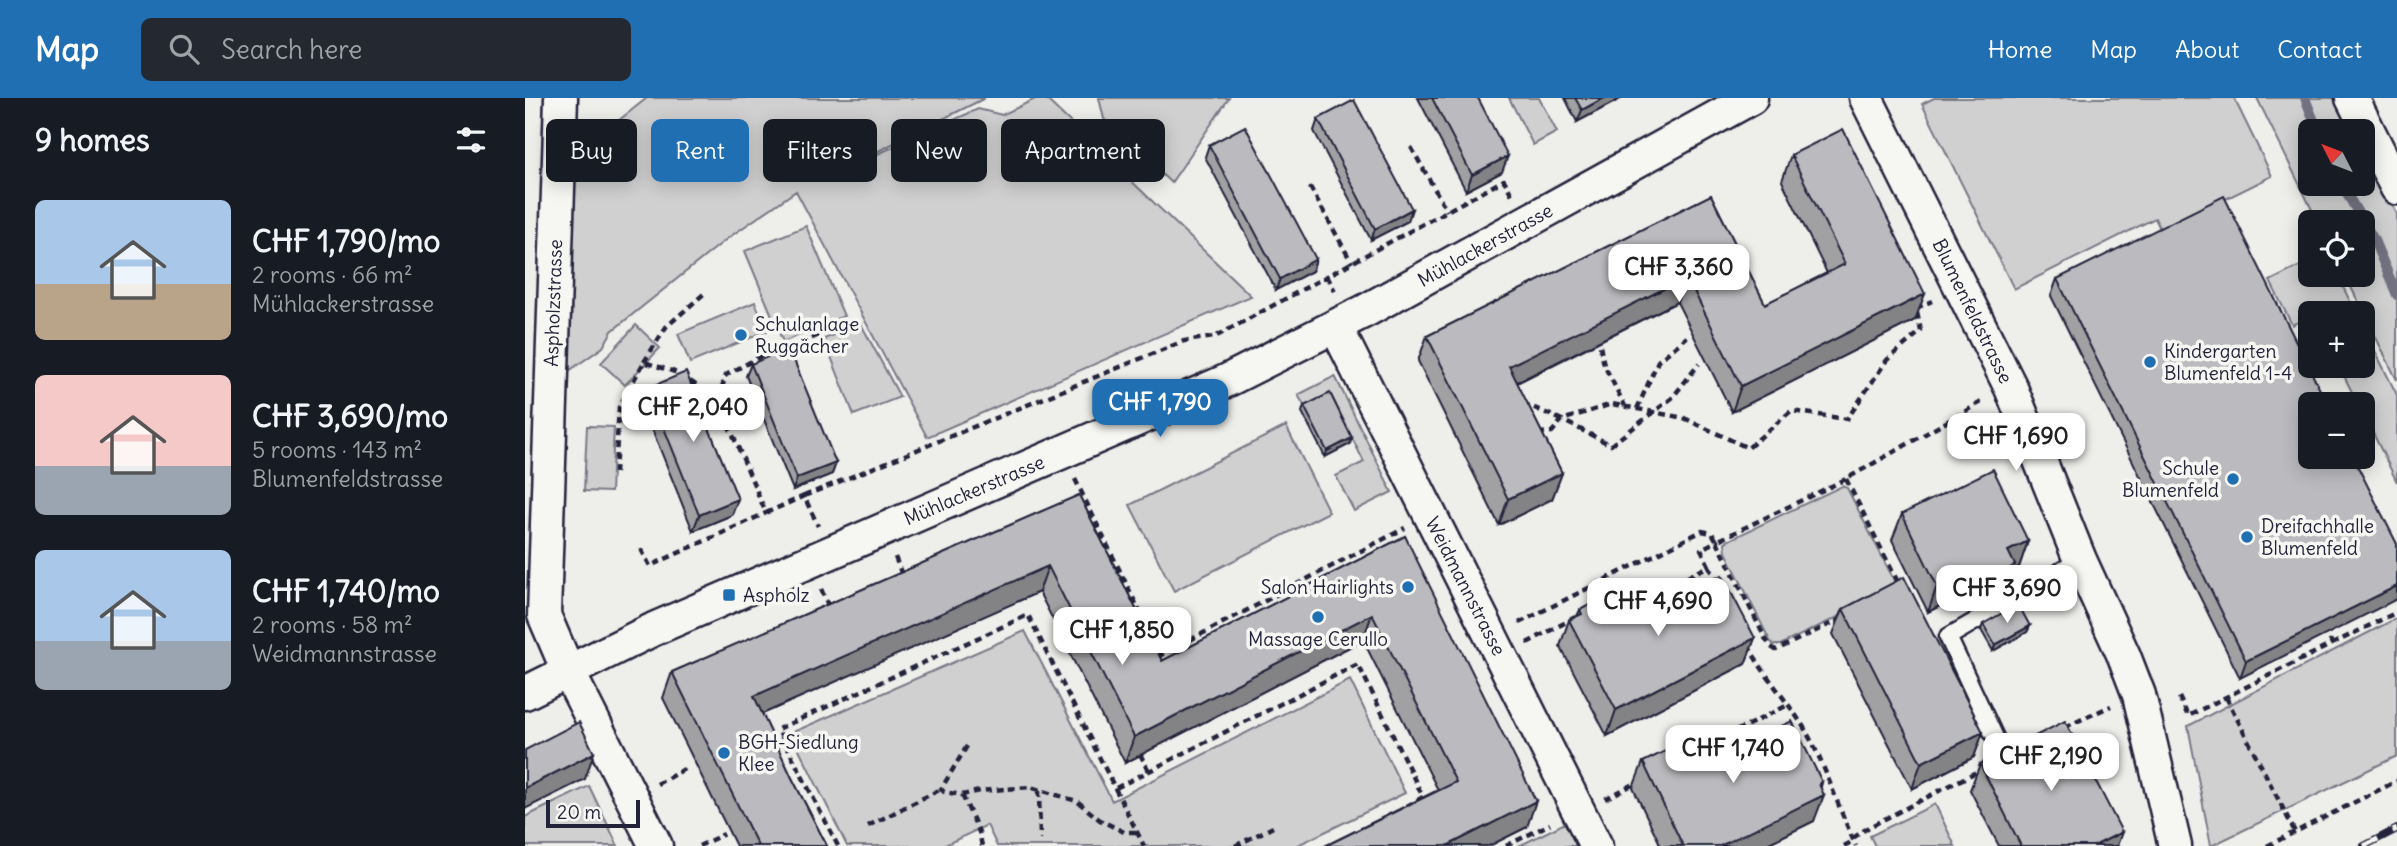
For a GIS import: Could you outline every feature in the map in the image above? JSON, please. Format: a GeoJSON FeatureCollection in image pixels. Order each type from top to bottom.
{"type":"FeatureCollection","features":[{"type":"Feature","properties":{"kind":"street","name":"Aspholzstrasse"},"geometry":{"type":"LineString","coordinates":[[561,98],[544,615],[568,671],[656,846]]}},
{"type":"Feature","properties":{"kind":"street","name":"Mühlackerstrasse"},"geometry":{"type":"LineString","coordinates":[[525,693],[717,601],[1224,382],[1337,311],[1720,105],[1751,98]]}},
{"type":"Feature","properties":{"kind":"street","name":"Blumenfeldstrasse"},"geometry":{"type":"LineString","coordinates":[[1866,98],[2011,388],[2080,560],[2124,656],[2139,695],[2175,846]]}},
{"type":"Feature","properties":{"kind":"street"},"geometry":{"type":"LineString","coordinates":[[2352,98],[2397,188]]}},
{"type":"Feature","properties":{"kind":"street","name":"Weidmannstrasse"},"geometry":{"type":"LineString","coordinates":[[1337,311],[1430,515],[1596,846]]}},
{"type":"Feature","properties":{"kind":"lane"},"geometry":{"type":"LineString","coordinates":[[2004,757],[1948,637],[2080,560]]}},
{"type":"Feature","properties":{"kind":"path"},"geometry":{"type":"LineString","coordinates":[[1411,147],[1447,211]]}},
{"type":"Feature","properties":{"kind":"path"},"geometry":{"type":"LineString","coordinates":[[641,549],[650,566],[804,496],[1184,341],[1215,337],[1504,180],[1514,198]]}},
{"type":"Feature","properties":{"kind":"path"},"geometry":{"type":"LineString","coordinates":[[1310,187],[1352,263]]}},
{"type":"Feature","properties":{"kind":"path"},"geometry":{"type":"LineString","coordinates":[[1327,276],[1337,311]]}},
{"type":"Feature","properties":{"kind":"path"},"geometry":{"type":"LineString","coordinates":[[1534,433],[1552,432],[1562,420],[1612,404],[1684,418],[1748,448],[1791,411],[1847,419],[1887,360],[1921,331],[1916,308],[1961,288]]}},
{"type":"Feature","properties":{"kind":"path"},"geometry":{"type":"LineString","coordinates":[[615,473],[619,407],[666,327],[707,291]]}},
{"type":"Feature","properties":{"kind":"path"},"geometry":{"type":"LineString","coordinates":[[718,400],[726,375],[763,355],[788,349],[839,326]]}},
{"type":"Feature","properties":{"kind":"path"},"geometry":{"type":"LineString","coordinates":[[1637,409],[1658,361],[1687,337]]}},
{"type":"Feature","properties":{"kind":"path"},"geometry":{"type":"LineString","coordinates":[[1600,345],[1604,366],[1625,407]]}},
{"type":"Feature","properties":{"kind":"path"},"geometry":{"type":"LineString","coordinates":[[644,362],[678,373],[718,400],[766,513]]}},
{"type":"Feature","properties":{"kind":"path"},"geometry":{"type":"LineString","coordinates":[[1512,398],[1611,445],[1672,398],[1699,365]]}},
{"type":"Feature","properties":{"kind":"path"},"geometry":{"type":"LineString","coordinates":[[1720,589],[1701,549],[1846,480],[1960,412],[2011,388]]}},
{"type":"Feature","properties":{"kind":"path"},"geometry":{"type":"LineString","coordinates":[[1075,479],[1161,655],[1158,666]]}},
{"type":"Feature","properties":{"kind":"path"},"geometry":{"type":"LineString","coordinates":[[1846,480],[1902,589]]}},
{"type":"Feature","properties":{"kind":"path"},"geometry":{"type":"LineString","coordinates":[[804,496],[818,526]]}},
{"type":"Feature","properties":{"kind":"path"},"geometry":{"type":"LineString","coordinates":[[1161,655],[1430,515]]}},
{"type":"Feature","properties":{"kind":"path"},"geometry":{"type":"LineString","coordinates":[[1496,647],[1702,531],[1712,533],[1717,541],[1771,647],[1776,650],[1852,614]]}},
{"type":"Feature","properties":{"kind":"path"},"geometry":{"type":"LineString","coordinates":[[895,557],[907,585]]}},
{"type":"Feature","properties":{"kind":"path"},"geometry":{"type":"LineString","coordinates":[[1625,609],[1709,566]]}},
{"type":"Feature","properties":{"kind":"path"},"geometry":{"type":"LineString","coordinates":[[821,589],[833,617]]}},
{"type":"Feature","properties":{"kind":"path"},"geometry":{"type":"LineString","coordinates":[[1259,604],[1264,614]]}},
{"type":"Feature","properties":{"kind":"path"},"geometry":{"type":"LineString","coordinates":[[2179,698],[2188,716],[2397,612]]}},
{"type":"Feature","properties":{"kind":"path"},"geometry":{"type":"LineString","coordinates":[[1496,647],[1582,613]]}},
{"type":"Feature","properties":{"kind":"path"},"geometry":{"type":"LineString","coordinates":[[838,846],[778,729],[1028,615],[1145,846]]}},
{"type":"Feature","properties":{"kind":"path"},"geometry":{"type":"LineString","coordinates":[[1216,627],[1221,636]]}},
{"type":"Feature","properties":{"kind":"path"},"geometry":{"type":"LineString","coordinates":[[1743,634],[1760,668],[1784,696],[1804,728],[1854,842]]}},
{"type":"Feature","properties":{"kind":"path"},"geometry":{"type":"LineString","coordinates":[[2328,635],[2332,644]]}},
{"type":"Feature","properties":{"kind":"path"},"geometry":{"type":"LineString","coordinates":[[1117,788],[1358,664],[1423,797],[1399,810]]}},
{"type":"Feature","properties":{"kind":"path"},"geometry":{"type":"LineString","coordinates":[[2226,698],[2295,832]]}},
{"type":"Feature","properties":{"kind":"path"},"geometry":{"type":"LineString","coordinates":[[1703,747],[1788,705]]}},
{"type":"Feature","properties":{"kind":"path"},"geometry":{"type":"LineString","coordinates":[[2064,728],[2100,710]]}},
{"type":"Feature","properties":{"kind":"path"},"geometry":{"type":"LineString","coordinates":[[868,826],[941,789],[967,746]]}},
{"type":"Feature","properties":{"kind":"path"},"geometry":{"type":"LineString","coordinates":[[1140,754],[1149,771]]}},
{"type":"Feature","properties":{"kind":"path"},"geometry":{"type":"LineString","coordinates":[[1844,846],[1854,842],[1869,827],[2004,757]]}},
{"type":"Feature","properties":{"kind":"path"},"geometry":{"type":"LineString","coordinates":[[1580,813],[1647,777]]}},
{"type":"Feature","properties":{"kind":"path"},"geometry":{"type":"LineString","coordinates":[[2267,846],[2397,781]]}},
{"type":"Feature","properties":{"kind":"path"},"geometry":{"type":"LineString","coordinates":[[941,789],[944,792],[962,794],[980,790],[1030,787],[1077,801],[1100,820],[1124,832],[1137,832]]}},
{"type":"Feature","properties":{"kind":"path"},"geometry":{"type":"LineString","coordinates":[[1039,790],[1040,839]]}},
{"type":"Feature","properties":{"kind":"path"},"geometry":{"type":"LineString","coordinates":[[962,794],[979,832],[981,844],[973,846]]}},
{"type":"Feature","properties":{"kind":"path"},"geometry":{"type":"LineString","coordinates":[[1506,846],[1551,823],[1545,812]]}},
{"type":"Feature","properties":{"kind":"path"},"geometry":{"type":"LineString","coordinates":[[1235,846],[1273,827]]}},
{"type":"Feature","properties":{"kind":"path"},"geometry":{"type":"LineString","coordinates":[[699,846],[724,834]]}},
{"type":"Feature","properties":{"kind":"shaded area"},"geometry":{"type":"Polygon","coordinates":[[[647,98],[985,98],[943,119],[891,119],[891,145],[877,152],[877,119],[763,119],[763,182],[877,182],[877,154],[891,148],[891,182],[987,182],[987,119],[956,119],[978,109],[1002,115],[1037,98],[1045,98],[1067,119],[1001,119],[1001,182],[1132,182],[1251,296],[927,437],[796,191],[728,238],[612,331],[603,347],[566,373],[574,182],[637,182],[637,119],[620,119],[647,98]]]}},
{"type":"Feature","properties":{"kind":"shaded area"},"geometry":{"type":"Polygon","coordinates":[[[1099,98],[1229,98],[1171,183],[1165,177],[1165,119],[1104,119],[1099,98]]]}},
{"type":"Feature","properties":{"kind":"shaded area"},"geometry":{"type":"Polygon","coordinates":[[[1509,98],[1539,98],[1557,132],[1533,145],[1509,98]]]}},
{"type":"Feature","properties":{"kind":"shaded area"},"geometry":{"type":"Polygon","coordinates":[[[1934,98],[2234,98],[2272,176],[2161,231],[2155,218],[2014,289],[1922,104],[1934,98]]]}},
{"type":"Feature","properties":{"kind":"shaded area"},"geometry":{"type":"Polygon","coordinates":[[[2257,98],[2339,98],[2350,119],[2298,119],[2298,181],[2257,98]]]}},
{"type":"Feature","properties":{"kind":"shaded area"},"geometry":{"type":"Polygon","coordinates":[[[2375,169],[2397,214],[2397,380],[2375,336],[2375,301],[2358,301],[2351,287],[2375,287],[2375,210],[2312,210],[2305,196],[2375,196],[2375,169]]]}},
{"type":"Feature","properties":{"kind":"shaded area"},"geometry":{"type":"Polygon","coordinates":[[[806,226],[844,316],[783,342],[745,251],[806,226]]]}},
{"type":"Feature","properties":{"kind":"shaded area"},"geometry":{"type":"Polygon","coordinates":[[[2298,267],[2298,287],[2343,287],[2350,301],[2298,301],[2298,322],[2292,325],[2270,281],[2298,267]]]}},
{"type":"Feature","properties":{"kind":"shaded area"},"geometry":{"type":"Polygon","coordinates":[[[755,302],[767,331],[690,363],[678,334],[755,302]]]}},
{"type":"Feature","properties":{"kind":"shaded area"},"geometry":{"type":"Polygon","coordinates":[[[861,324],[900,397],[854,415],[824,339],[861,324]]]}},
{"type":"Feature","properties":{"kind":"shaded area"},"geometry":{"type":"Polygon","coordinates":[[[636,325],[660,348],[625,385],[601,363],[636,325]]]}},
{"type":"Feature","properties":{"kind":"shaded area"},"geometry":{"type":"Polygon","coordinates":[[[2375,351],[2397,395],[2397,482],[2375,437],[2375,392],[2352,392],[2345,378],[2375,378],[2375,351]]]}},
{"type":"Feature","properties":{"kind":"shaded area"},"geometry":{"type":"Polygon","coordinates":[[[1335,376],[1392,492],[1354,511],[1336,476],[1364,462],[1331,395],[1305,407],[1298,395],[1335,376]]]}},
{"type":"Feature","properties":{"kind":"shaded area"},"geometry":{"type":"Polygon","coordinates":[[[587,426],[614,427],[611,492],[584,491],[587,426]]]}},
{"type":"Feature","properties":{"kind":"shaded area"},"geometry":{"type":"Polygon","coordinates":[[[1286,426],[1329,512],[1174,591],[1130,505],[1286,426]]]}},
{"type":"Feature","properties":{"kind":"shaded area"},"geometry":{"type":"Polygon","coordinates":[[[1842,486],[1847,488],[1898,588],[1780,645],[1774,645],[1726,552],[1725,542],[1842,486]]]}},
{"type":"Feature","properties":{"kind":"shaded area"},"geometry":{"type":"Polygon","coordinates":[[[2397,618],[2397,756],[2211,846],[2188,726],[2397,618]]]}},
{"type":"Feature","properties":{"kind":"shaded area"},"geometry":{"type":"Polygon","coordinates":[[[1025,631],[1112,801],[1350,680],[1405,793],[1296,846],[997,846],[987,825],[943,846],[847,846],[791,733],[1025,631]]]}},
{"type":"Feature","properties":{"kind":"shaded area"},"geometry":{"type":"Polygon","coordinates":[[[589,786],[618,846],[525,846],[525,817],[589,786]]]}},
{"type":"Feature","properties":{"kind":"shaded area"},"geometry":{"type":"Polygon","coordinates":[[[1935,804],[1955,846],[1875,846],[1870,836],[1935,804]]]}},
{"type":"Feature","properties":{"kind":"shaded area"},"geometry":{"type":"Polygon","coordinates":[[[1565,823],[1577,846],[1519,846],[1565,823]]]}},
{"type":"Feature","properties":{"kind":"building"},"geometry":{"type":"Polygon","coordinates":[[[1432,98],[1478,98],[1508,156],[1472,175],[1432,98]]]}},
{"type":"Feature","properties":{"kind":"building"},"geometry":{"type":"Polygon","coordinates":[[[1575,98],[1604,98],[1582,110],[1575,98]]]}},
{"type":"Feature","properties":{"kind":"building"},"geometry":{"type":"Polygon","coordinates":[[[1354,100],[1412,209],[1375,229],[1318,119],[1354,100]]]}},
{"type":"Feature","properties":{"kind":"building"},"geometry":{"type":"Polygon","coordinates":[[[1245,126],[1316,259],[1280,279],[1209,145],[1245,126]]]}},
{"type":"Feature","properties":{"kind":"building"},"geometry":{"type":"Polygon","coordinates":[[[1843,129],[1925,294],[1741,386],[1687,277],[1509,366],[1562,473],[1508,499],[1427,336],[1711,195],[1765,304],[1845,264],[1791,155],[1843,129]]]}},
{"type":"Feature","properties":{"kind":"building"},"geometry":{"type":"Polygon","coordinates":[[[2224,196],[2298,345],[2298,378],[2314,378],[2321,392],[2298,392],[2298,469],[2359,469],[2397,544],[2397,586],[2246,661],[2057,279],[2224,196]]]}},
{"type":"Feature","properties":{"kind":"building"},"geometry":{"type":"Polygon","coordinates":[[[789,348],[836,463],[797,478],[751,364],[789,348]]]}},
{"type":"Feature","properties":{"kind":"building"},"geometry":{"type":"Polygon","coordinates":[[[686,372],[738,499],[699,515],[648,388],[686,372]]]}},
{"type":"Feature","properties":{"kind":"building"},"geometry":{"type":"Polygon","coordinates":[[[1330,393],[1352,438],[1327,451],[1304,406],[1330,393]]]}},
{"type":"Feature","properties":{"kind":"building"},"geometry":{"type":"Polygon","coordinates":[[[1993,469],[2028,541],[2008,551],[2015,565],[1980,586],[1972,569],[1937,586],[1902,514],[1993,469]]]}},
{"type":"Feature","properties":{"kind":"building"},"geometry":{"type":"Polygon","coordinates":[[[1079,495],[1162,661],[1405,536],[1536,801],[1447,846],[1325,846],[1456,782],[1372,614],[1134,737],[1048,566],[754,696],[827,846],[758,846],[672,672],[1079,495]]]}},
{"type":"Feature","properties":{"kind":"building"},"geometry":{"type":"Polygon","coordinates":[[[1722,575],[1755,638],[1616,710],[1569,620],[1582,614],[1580,610],[1630,583],[1647,614],[1722,575]]]}},
{"type":"Feature","properties":{"kind":"building"},"geometry":{"type":"Polygon","coordinates":[[[1904,577],[1983,732],[1921,763],[1843,609],[1904,577]]]}},
{"type":"Feature","properties":{"kind":"building"},"geometry":{"type":"Polygon","coordinates":[[[2018,604],[2030,626],[1995,645],[1983,624],[2018,604]]]}},
{"type":"Feature","properties":{"kind":"building"},"geometry":{"type":"Polygon","coordinates":[[[1792,721],[1822,782],[1819,784],[1824,795],[1720,846],[1683,846],[1643,762],[1704,732],[1716,758],[1792,721]]]}},
{"type":"Feature","properties":{"kind":"building"},"geometry":{"type":"Polygon","coordinates":[[[2065,721],[2122,832],[2094,846],[2021,846],[1980,764],[2065,721]]]}},
{"type":"Feature","properties":{"kind":"building"},"geometry":{"type":"Polygon","coordinates":[[[579,722],[594,753],[525,788],[525,750],[579,722]]]}},
{"type":"Feature","properties":{"kind":"waterway"},"geometry":{"type":"LineString","coordinates":[[2305,98],[2313,119]]}},
{"type":"Feature","properties":{"kind":"waterway"},"geometry":{"type":"LineString","coordinates":[[2348,196],[2373,238],[2397,295]]}},
{"type":"Feature","properties":{"kind":"railway"},"geometry":{"type":"LineString","coordinates":[[2364,846],[2397,829]]}},
{"type":"Feature","properties":{"kind":"place","name":"Schulanlage Ruggächer"},"geometry":{"type":"Point","coordinates":[741,335]}},
{"type":"Feature","properties":{"kind":"place","name":"Kindergarten Blumenfeld 1-4"},"geometry":{"type":"Point","coordinates":[2150,362]}},
{"type":"Feature","properties":{"kind":"place","name":"Schule Blumenfeld"},"geometry":{"type":"Point","coordinates":[2233,479]}},
{"type":"Feature","properties":{"kind":"place","name":"Dreifachhalle Blumenfeld"},"geometry":{"type":"Point","coordinates":[2247,537]}},
{"type":"Feature","properties":{"kind":"place","name":"Salon Hairlights"},"geometry":{"type":"Point","coordinates":[1408,587]}},
{"type":"Feature","properties":{"kind":"place","name":"Aspholz"},"geometry":{"type":"Point","coordinates":[729,595]}},
{"type":"Feature","properties":{"kind":"place","name":"Massage Cerullo"},"geometry":{"type":"Point","coordinates":[1318,617]}},
{"type":"Feature","properties":{"kind":"place","name":"BGH-Siedlung Klee"},"geometry":{"type":"Point","coordinates":[724,753]}}]}
